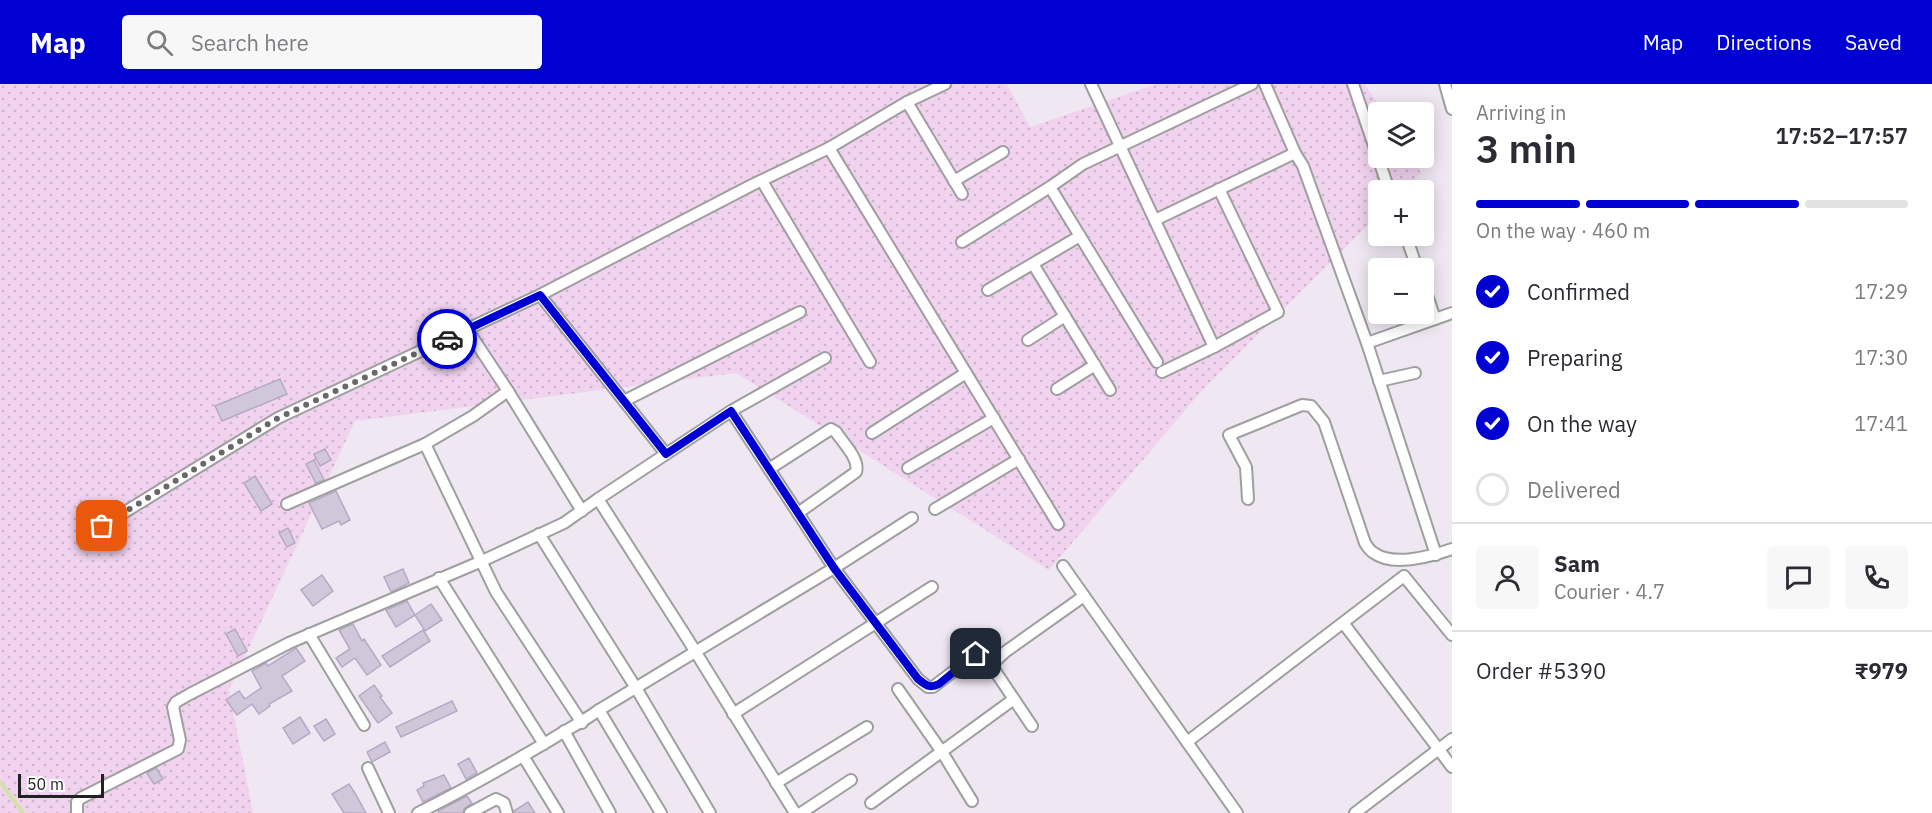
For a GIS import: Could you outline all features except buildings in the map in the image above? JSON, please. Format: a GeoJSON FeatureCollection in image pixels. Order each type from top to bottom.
{"type":"FeatureCollection","features":[{"type":"Feature","properties":{"kind":"street"},"geometry":{"type":"LineString","coordinates":[[102,526],[278,418],[540,295],[830,148],[907,102],[945,84]]}},
{"type":"Feature","properties":{"kind":"street"},"geometry":{"type":"LineString","coordinates":[[1091,84],[1214,347]]}},
{"type":"Feature","properties":{"kind":"street"},"geometry":{"type":"LineString","coordinates":[[962,242],[1050,188],[1083,164],[1252,84]]}},
{"type":"Feature","properties":{"kind":"street"},"geometry":{"type":"LineString","coordinates":[[1265,84],[1303,166],[1367,343],[1436,555]]}},
{"type":"Feature","properties":{"kind":"street"},"geometry":{"type":"LineString","coordinates":[[1353,84],[1386,180]]}},
{"type":"Feature","properties":{"kind":"street"},"geometry":{"type":"LineString","coordinates":[[1445,84],[1452,109]]}},
{"type":"Feature","properties":{"kind":"street"},"geometry":{"type":"LineString","coordinates":[[907,102],[962,194]]}},
{"type":"Feature","properties":{"kind":"street"},"geometry":{"type":"LineString","coordinates":[[830,148],[1058,524]]}},
{"type":"Feature","properties":{"kind":"street"},"geometry":{"type":"LineString","coordinates":[[954,181],[1003,152]]}},
{"type":"Feature","properties":{"kind":"street"},"geometry":{"type":"LineString","coordinates":[[1155,220],[1295,153]]}},
{"type":"Feature","properties":{"kind":"street"},"geometry":{"type":"LineString","coordinates":[[762,181],[870,362]]}},
{"type":"Feature","properties":{"kind":"street"},"geometry":{"type":"LineString","coordinates":[[1050,188],[1159,367],[1214,347],[1278,312],[1219,189]]}},
{"type":"Feature","properties":{"kind":"street"},"geometry":{"type":"LineString","coordinates":[[988,290],[1080,236]]}},
{"type":"Feature","properties":{"kind":"street"},"geometry":{"type":"LineString","coordinates":[[1033,264],[1110,390]]}},
{"type":"Feature","properties":{"kind":"street"},"geometry":{"type":"LineString","coordinates":[[540,295],[666,454]]}},
{"type":"Feature","properties":{"kind":"street"},"geometry":{"type":"LineString","coordinates":[[624,401],[800,312]]}},
{"type":"Feature","properties":{"kind":"street"},"geometry":{"type":"LineString","coordinates":[[1367,343],[1452,313]]}},
{"type":"Feature","properties":{"kind":"street"},"geometry":{"type":"LineString","coordinates":[[1028,339],[1065,316]]}},
{"type":"Feature","properties":{"kind":"street"},"geometry":{"type":"LineString","coordinates":[[467,329],[582,511]]}},
{"type":"Feature","properties":{"kind":"street"},"geometry":{"type":"LineString","coordinates":[[77,813],[77,802],[81,798],[178,749],[180,740],[173,707],[176,702],[309,634],[564,524],[731,411],[825,358]]}},
{"type":"Feature","properties":{"kind":"street"},"geometry":{"type":"LineString","coordinates":[[1057,389],[1095,365]]}},
{"type":"Feature","properties":{"kind":"street"},"geometry":{"type":"LineString","coordinates":[[872,433],[966,373]]}},
{"type":"Feature","properties":{"kind":"street"},"geometry":{"type":"LineString","coordinates":[[1379,381],[1415,373]]}},
{"type":"Feature","properties":{"kind":"street"},"geometry":{"type":"LineString","coordinates":[[287,504],[424,444],[473,416],[508,391]]}},
{"type":"Feature","properties":{"kind":"street"},"geometry":{"type":"LineString","coordinates":[[1248,499],[1246,467],[1229,435],[1302,405],[1311,406],[1324,422],[1365,543],[1373,553],[1385,558],[1423,559],[1452,549]]}},
{"type":"Feature","properties":{"kind":"street"},"geometry":{"type":"LineString","coordinates":[[731,411],[834,568],[918,679],[928,687],[933,687],[976,654]]}},
{"type":"Feature","properties":{"kind":"street"},"geometry":{"type":"LineString","coordinates":[[908,468],[994,418]]}},
{"type":"Feature","properties":{"kind":"street"},"geometry":{"type":"LineString","coordinates":[[769,469],[831,429],[836,432],[856,462],[858,469],[856,472],[798,513]]}},
{"type":"Feature","properties":{"kind":"street"},"geometry":{"type":"LineString","coordinates":[[424,444],[496,592],[582,723]]}},
{"type":"Feature","properties":{"kind":"street"},"geometry":{"type":"LineString","coordinates":[[935,509],[1019,459]]}},
{"type":"Feature","properties":{"kind":"street"},"geometry":{"type":"LineString","coordinates":[[598,499],[795,813]]}},
{"type":"Feature","properties":{"kind":"street"},"geometry":{"type":"LineString","coordinates":[[418,813],[494,774],[564,731],[582,723],[599,710],[834,568],[912,518]]}},
{"type":"Feature","properties":{"kind":"street"},"geometry":{"type":"LineString","coordinates":[[539,534],[636,688],[710,813]]}},
{"type":"Feature","properties":{"kind":"street"},"geometry":{"type":"LineString","coordinates":[[1063,566],[1237,813]]}},
{"type":"Feature","properties":{"kind":"street"},"geometry":{"type":"LineString","coordinates":[[1187,742],[1404,576],[1452,635]]}},
{"type":"Feature","properties":{"kind":"street"},"geometry":{"type":"LineString","coordinates":[[439,578],[544,744]]}},
{"type":"Feature","properties":{"kind":"street"},"geometry":{"type":"LineString","coordinates":[[733,714],[932,587]]}},
{"type":"Feature","properties":{"kind":"street"},"geometry":{"type":"LineString","coordinates":[[1032,726],[991,665],[1005,652],[1084,596]]}},
{"type":"Feature","properties":{"kind":"street"},"geometry":{"type":"LineString","coordinates":[[1344,624],[1452,767]]}},
{"type":"Feature","properties":{"kind":"street"},"geometry":{"type":"LineString","coordinates":[[309,634],[364,725]]}},
{"type":"Feature","properties":{"kind":"street"},"geometry":{"type":"LineString","coordinates":[[898,689],[942,752],[972,801]]}},
{"type":"Feature","properties":{"kind":"street"},"geometry":{"type":"LineString","coordinates":[[871,803],[1014,699]]}},
{"type":"Feature","properties":{"kind":"street"},"geometry":{"type":"LineString","coordinates":[[599,710],[661,813]]}},
{"type":"Feature","properties":{"kind":"street"},"geometry":{"type":"LineString","coordinates":[[776,783],[867,727]]}},
{"type":"Feature","properties":{"kind":"street"},"geometry":{"type":"LineString","coordinates":[[564,731],[610,813]]}},
{"type":"Feature","properties":{"kind":"street"},"geometry":{"type":"LineString","coordinates":[[1355,813],[1452,739]]}},
{"type":"Feature","properties":{"kind":"street"},"geometry":{"type":"LineString","coordinates":[[523,756],[558,813]]}},
{"type":"Feature","properties":{"kind":"street"},"geometry":{"type":"LineString","coordinates":[[368,768],[389,813]]}},
{"type":"Feature","properties":{"kind":"street"},"geometry":{"type":"LineString","coordinates":[[801,813],[851,780]]}},
{"type":"Feature","properties":{"kind":"street"},"geometry":{"type":"LineString","coordinates":[[470,813],[496,799],[504,803],[507,813]]}},
{"type":"Feature","properties":{"kind":"shaded area"},"geometry":{"type":"Polygon","coordinates":[[[0,84],[1007,84],[1030,127],[1156,84],[1365,84],[1377,102],[1368,102],[1368,168],[1418,168],[1421,173],[1414,180],[1368,180],[1368,225],[1205,387],[1049,570],[736,373],[355,421],[229,690],[253,813],[0,813],[0,84]]]}},
{"type":"Feature","properties":{"kind":"waterway"},"geometry":{"type":"LineString","coordinates":[[0,782],[23,813]]}},
{"type":"Feature","properties":{"kind":"way so far"},"geometry":{"type":"LineString","coordinates":[[102,526],[278,418],[447,339]]}},
{"type":"Feature","properties":{"kind":"route"},"geometry":{"type":"LineString","coordinates":[[447,339],[540,295],[666,454],[731,411],[834,568],[918,679],[928,687],[933,687],[976,654]]}}]}
